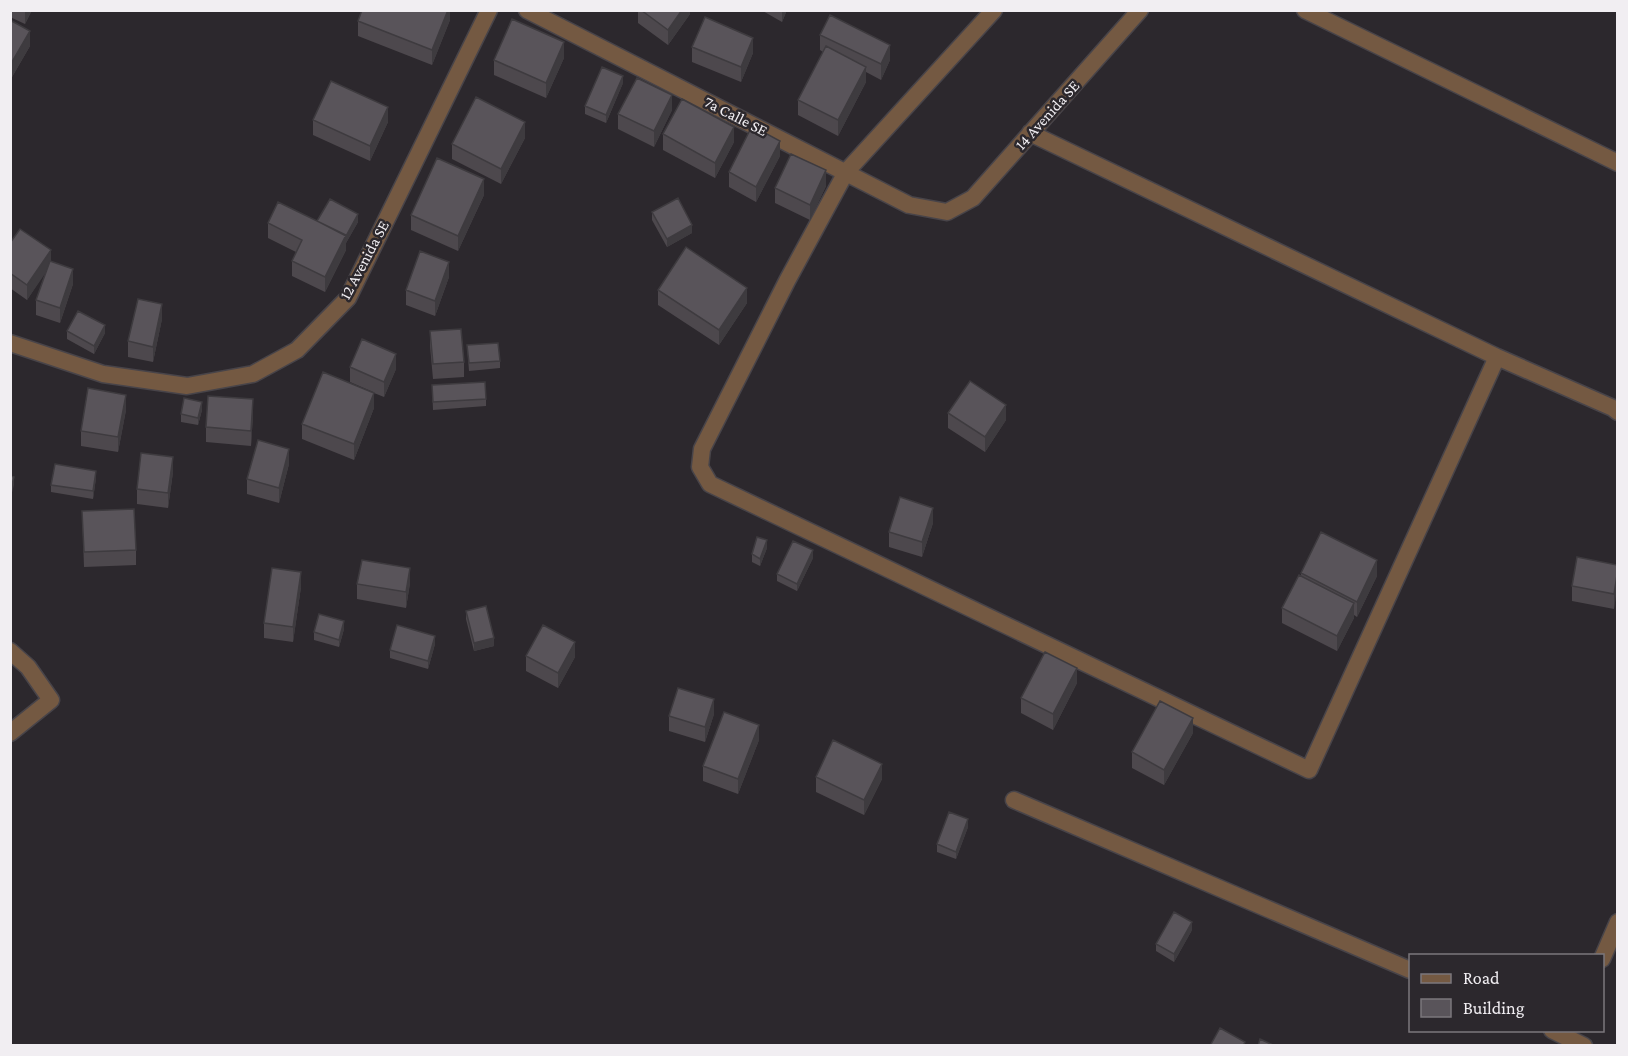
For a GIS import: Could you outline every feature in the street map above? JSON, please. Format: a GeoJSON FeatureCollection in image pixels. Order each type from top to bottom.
{"type":"FeatureCollection","features":[{"type":"Feature","properties":{"kind":"street","name":"12 Avenida SE"},"geometry":{"type":"LineString","coordinates":[[10,343],[103,374],[186,386],[253,374],[297,350],[348,298],[489,10]]}},
{"type":"Feature","properties":{"kind":"street","name":"7a Calle SE"},"geometry":{"type":"LineString","coordinates":[[528,10],[909,205],[947,212]]}},
{"type":"Feature","properties":{"kind":"street"},"geometry":{"type":"LineString","coordinates":[[994,10],[846,172],[787,281],[702,448],[700,467],[710,484],[1309,770],[1497,357]]}},
{"type":"Feature","properties":{"kind":"street","name":"14 Avenida SE"},"geometry":{"type":"LineString","coordinates":[[947,212],[973,198],[1140,10]]}},
{"type":"Feature","properties":{"kind":"street"},"geometry":{"type":"LineString","coordinates":[[1305,10],[1617,163]]}},
{"type":"Feature","properties":{"kind":"street"},"geometry":{"type":"LineString","coordinates":[[1030,133],[1497,357],[1616,406]]}},
{"type":"Feature","properties":{"kind":"street"},"geometry":{"type":"LineString","coordinates":[[10,651],[28,667],[51,700],[10,733]]}},
{"type":"Feature","properties":{"kind":"street"},"geometry":{"type":"LineString","coordinates":[[1014,800],[1409,970]]}},
{"type":"Feature","properties":{"kind":"street"},"geometry":{"type":"LineString","coordinates":[[1604,954],[1617,921]]}},
{"type":"Feature","properties":{"kind":"street"},"geometry":{"type":"LineString","coordinates":[[1558,1032],[1576,1038]]}},
{"type":"Feature","properties":{"kind":"building"},"geometry":{"type":"Polygon","coordinates":[[[362,10],[448,10],[432,50],[358,21],[362,10]]]}},
{"type":"Feature","properties":{"kind":"building"},"geometry":{"type":"Polygon","coordinates":[[[641,10],[682,10],[668,30],[641,10]]]}},
{"type":"Feature","properties":{"kind":"building"},"geometry":{"type":"Polygon","coordinates":[[[830,15],[890,45],[881,64],[820,35],[830,15]]]}},
{"type":"Feature","properties":{"kind":"building"},"geometry":{"type":"Polygon","coordinates":[[[705,17],[753,38],[741,67],[692,47],[705,17]]]}},
{"type":"Feature","properties":{"kind":"building"},"geometry":{"type":"Polygon","coordinates":[[[512,19],[564,42],[546,83],[494,60],[512,19]]]}},
{"type":"Feature","properties":{"kind":"building"},"geometry":{"type":"Polygon","coordinates":[[[10,20],[30,31],[12,62],[10,61],[10,20]]]}},
{"type":"Feature","properties":{"kind":"building"},"geometry":{"type":"Polygon","coordinates":[[[826,46],[866,67],[838,120],[798,100],[826,46]]]}},
{"type":"Feature","properties":{"kind":"building"},"geometry":{"type":"Polygon","coordinates":[[[602,67],[623,76],[606,115],[585,106],[602,67]]]}},
{"type":"Feature","properties":{"kind":"building"},"geometry":{"type":"Polygon","coordinates":[[[637,78],[672,95],[654,131],[618,114],[637,78]]]}},
{"type":"Feature","properties":{"kind":"building"},"geometry":{"type":"Polygon","coordinates":[[[331,81],[388,107],[370,146],[313,120],[331,81]]]}},
{"type":"Feature","properties":{"kind":"building"},"geometry":{"type":"Polygon","coordinates":[[[476,97],[525,122],[501,169],[452,144],[476,97]]]}},
{"type":"Feature","properties":{"kind":"building"},"geometry":{"type":"Polygon","coordinates":[[[682,99],[734,127],[715,163],[663,134],[682,99]]]}},
{"type":"Feature","properties":{"kind":"building"},"geometry":{"type":"Polygon","coordinates":[[[752,126],[780,141],[756,187],[729,172],[752,126]]]}},
{"type":"Feature","properties":{"kind":"building"},"geometry":{"type":"Polygon","coordinates":[[[791,154],[826,170],[810,205],[775,188],[791,154]]]}},
{"type":"Feature","properties":{"kind":"building"},"geometry":{"type":"Polygon","coordinates":[[[437,158],[484,179],[458,236],[411,215],[437,158]]]}},
{"type":"Feature","properties":{"kind":"building"},"geometry":{"type":"Polygon","coordinates":[[[678,198],[692,225],[667,239],[652,212],[678,198]]]}},
{"type":"Feature","properties":{"kind":"building"},"geometry":{"type":"Polygon","coordinates":[[[330,199],[358,214],[346,236],[317,221],[330,199]]]}},
{"type":"Feature","properties":{"kind":"building"},"geometry":{"type":"Polygon","coordinates":[[[278,202],[346,235],[325,277],[292,261],[302,240],[268,223],[278,202]]]}},
{"type":"Feature","properties":{"kind":"building"},"geometry":{"type":"Polygon","coordinates":[[[20,229],[51,250],[27,285],[10,273],[10,243],[20,229]]]}},
{"type":"Feature","properties":{"kind":"building"},"geometry":{"type":"Polygon","coordinates":[[[686,247],[747,288],[719,330],[658,290],[686,247]]]}},
{"type":"Feature","properties":{"kind":"building"},"geometry":{"type":"Polygon","coordinates":[[[420,251],[449,262],[435,301],[406,290],[420,251]]]}},
{"type":"Feature","properties":{"kind":"building"},"geometry":{"type":"Polygon","coordinates":[[[50,261],[73,269],[60,308],[36,300],[50,261]]]}},
{"type":"Feature","properties":{"kind":"building"},"geometry":{"type":"Polygon","coordinates":[[[138,299],[162,304],[153,347],[128,341],[138,299]]]}},
{"type":"Feature","properties":{"kind":"building"},"geometry":{"type":"Polygon","coordinates":[[[78,311],[105,325],[94,346],[67,331],[78,311]]]}},
{"type":"Feature","properties":{"kind":"building"},"geometry":{"type":"Polygon","coordinates":[[[461,329],[464,362],[433,364],[430,331],[461,329]]]}},
{"type":"Feature","properties":{"kind":"building"},"geometry":{"type":"Polygon","coordinates":[[[362,339],[396,354],[384,382],[350,367],[362,339]]]}},
{"type":"Feature","properties":{"kind":"building"},"geometry":{"type":"Polygon","coordinates":[[[498,343],[500,361],[469,363],[467,345],[498,343]]]}},
{"type":"Feature","properties":{"kind":"building"},"geometry":{"type":"Polygon","coordinates":[[[323,372],[374,393],[354,444],[302,424],[323,372]]]}},
{"type":"Feature","properties":{"kind":"building"},"geometry":{"type":"Polygon","coordinates":[[[970,381],[1006,405],[985,437],[948,413],[970,381]]]}},
{"type":"Feature","properties":{"kind":"building"},"geometry":{"type":"Polygon","coordinates":[[[485,382],[486,399],[433,402],[432,385],[485,382]]]}},
{"type":"Feature","properties":{"kind":"building"},"geometry":{"type":"Polygon","coordinates":[[[88,388],[126,395],[118,437],[81,431],[88,388]]]}},
{"type":"Feature","properties":{"kind":"building"},"geometry":{"type":"Polygon","coordinates":[[[208,396],[253,399],[251,431],[206,427],[208,396]]]}},
{"type":"Feature","properties":{"kind":"building"},"geometry":{"type":"Polygon","coordinates":[[[184,398],[202,402],[198,418],[181,414],[184,398]]]}},
{"type":"Feature","properties":{"kind":"building"},"geometry":{"type":"Polygon","coordinates":[[[258,440],[289,449],[279,488],[247,479],[258,440]]]}},
{"type":"Feature","properties":{"kind":"building"},"geometry":{"type":"Polygon","coordinates":[[[141,453],[173,457],[168,493],[137,489],[141,453]]]}},
{"type":"Feature","properties":{"kind":"building"},"geometry":{"type":"Polygon","coordinates":[[[55,464],[96,471],[93,491],[51,485],[55,464]]]}},
{"type":"Feature","properties":{"kind":"building"},"geometry":{"type":"Polygon","coordinates":[[[10,476],[14,477],[10,492],[10,476]]]}},
{"type":"Feature","properties":{"kind":"building"},"geometry":{"type":"Polygon","coordinates":[[[900,497],[933,508],[922,542],[889,532],[900,497]]]}},
{"type":"Feature","properties":{"kind":"building"},"geometry":{"type":"Polygon","coordinates":[[[134,509],[136,550],[84,552],[82,511],[134,509]]]}},
{"type":"Feature","properties":{"kind":"building"},"geometry":{"type":"Polygon","coordinates":[[[1321,532],[1377,560],[1357,602],[1301,573],[1321,532]]]}},
{"type":"Feature","properties":{"kind":"building"},"geometry":{"type":"Polygon","coordinates":[[[757,537],[767,540],[760,559],[752,554],[757,537]]]}},
{"type":"Feature","properties":{"kind":"building"},"geometry":{"type":"Polygon","coordinates":[[[793,541],[813,550],[797,584],[777,574],[793,541]]]}},
{"type":"Feature","properties":{"kind":"building"},"geometry":{"type":"Polygon","coordinates":[[[1577,557],[1617,565],[1614,594],[1572,586],[1577,557]]]}},
{"type":"Feature","properties":{"kind":"building"},"geometry":{"type":"Polygon","coordinates":[[[362,560],[410,568],[406,592],[357,584],[362,560]]]}},
{"type":"Feature","properties":{"kind":"building"},"geometry":{"type":"Polygon","coordinates":[[[272,568],[301,572],[293,627],[264,623],[272,568]]]}},
{"type":"Feature","properties":{"kind":"building"},"geometry":{"type":"Polygon","coordinates":[[[1299,575],[1354,603],[1337,636],[1282,608],[1299,575]]]}},
{"type":"Feature","properties":{"kind":"building"},"geometry":{"type":"Polygon","coordinates":[[[486,606],[494,638],[474,643],[466,611],[486,606]]]}},
{"type":"Feature","properties":{"kind":"building"},"geometry":{"type":"Polygon","coordinates":[[[319,614],[344,621],[339,640],[314,632],[319,614]]]}},
{"type":"Feature","properties":{"kind":"building"},"geometry":{"type":"Polygon","coordinates":[[[397,625],[435,636],[428,661],[390,650],[397,625]]]}},
{"type":"Feature","properties":{"kind":"building"},"geometry":{"type":"Polygon","coordinates":[[[543,625],[575,642],[558,673],[526,656],[543,625]]]}},
{"type":"Feature","properties":{"kind":"building"},"geometry":{"type":"Polygon","coordinates":[[[1045,652],[1077,668],[1053,714],[1021,698],[1045,652]]]}},
{"type":"Feature","properties":{"kind":"building"},"geometry":{"type":"Polygon","coordinates":[[[678,688],[714,699],[705,727],[669,716],[678,688]]]}},
{"type":"Feature","properties":{"kind":"building"},"geometry":{"type":"Polygon","coordinates":[[[1160,701],[1193,718],[1164,770],[1132,752],[1160,701]]]}},
{"type":"Feature","properties":{"kind":"building"},"geometry":{"type":"Polygon","coordinates":[[[724,712],[759,725],[738,779],[703,766],[724,712]]]}},
{"type":"Feature","properties":{"kind":"building"},"geometry":{"type":"Polygon","coordinates":[[[833,740],[882,764],[864,800],[816,777],[833,740]]]}},
{"type":"Feature","properties":{"kind":"building"},"geometry":{"type":"Polygon","coordinates":[[[949,812],[968,819],[956,852],[937,844],[949,812]]]}},
{"type":"Feature","properties":{"kind":"building"},"geometry":{"type":"Polygon","coordinates":[[[1174,912],[1192,922],[1174,954],[1156,944],[1174,912]]]}},
{"type":"Feature","properties":{"kind":"building"},"geometry":{"type":"Polygon","coordinates":[[[1220,1028],[1245,1042],[1243,1046],[1210,1046],[1220,1028]]]}},
{"type":"Feature","properties":{"kind":"building"},"geometry":{"type":"Polygon","coordinates":[[[1260,1039],[1275,1046],[1258,1046],[1260,1039]]]}}]}
